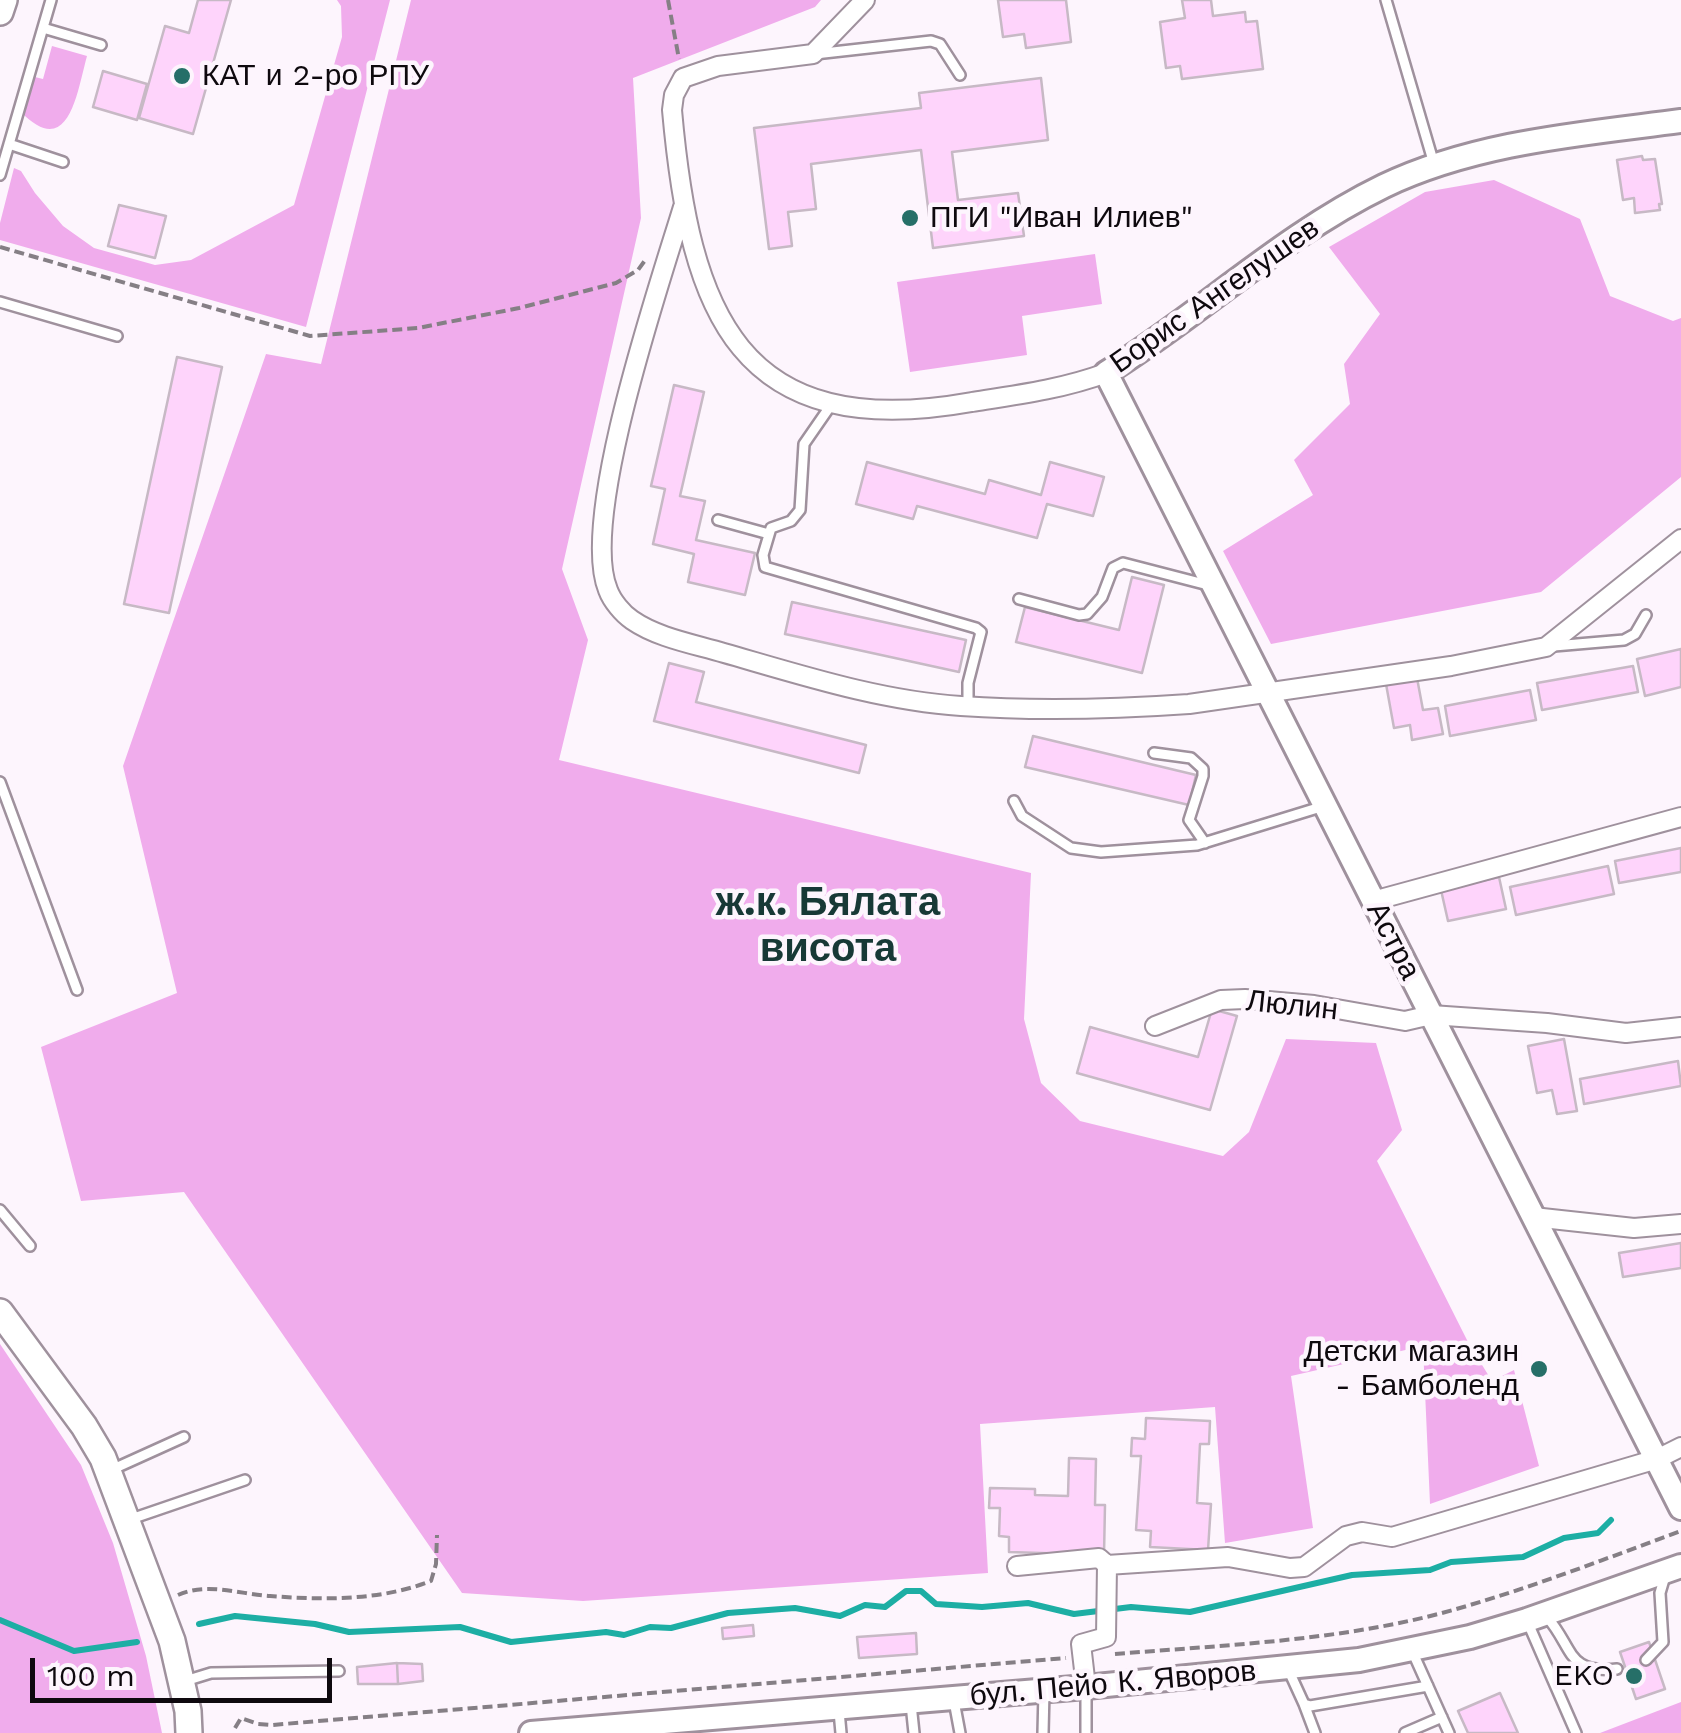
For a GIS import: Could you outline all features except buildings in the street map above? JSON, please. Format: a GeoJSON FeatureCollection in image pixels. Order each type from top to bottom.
{"type":"FeatureCollection","features":[{"type":"Feature","properties":{"kind":"main road"},"geometry":{"type":"LineString","coordinates":[[0,12],[4,0]]}},
{"type":"Feature","properties":{"kind":"main road"},"geometry":{"type":"LineString","coordinates":[[0,1312],[84,1426],[109,1471],[160,1603],[183,1682],[189,1733]]}},
{"type":"Feature","properties":{"kind":"street"},"geometry":{"type":"LineString","coordinates":[[682,78],[718,66],[813,54],[865,0]]}},
{"type":"Feature","properties":{"kind":"street","name":"Борис Ангелушев"},"geometry":{"type":"LineString","coordinates":[[682,78],[672,110],[683,207],[712,299],[742,351],[780,384],[831,404],[889,412],[1050,389],[1106,373],[1152,344],[1298,235],[1386,185],[1476,154],[1533,141],[1681,120]]}},
{"type":"Feature","properties":{"kind":"street"},"geometry":{"type":"LineString","coordinates":[[683,207],[642,343],[606,497],[600,548],[608,590],[628,618],[675,638],[900,698],[968,706],[1145,707],[1451,666],[1546,647],[1681,539]]}},
{"type":"Feature","properties":{"kind":"street","name":"Астра"},"geometry":{"type":"LineString","coordinates":[[1106,373],[1681,1508]]}},
{"type":"Feature","properties":{"kind":"street"},"geometry":{"type":"LineString","coordinates":[[1373,901],[1681,818]]}},
{"type":"Feature","properties":{"kind":"street","name":"Люлин"},"geometry":{"type":"LineString","coordinates":[[1155,1026],[1221,1000],[1314,1005],[1405,1022],[1432,1015],[1626,1033],[1681,1027]]}},
{"type":"Feature","properties":{"kind":"street"},"geometry":{"type":"LineString","coordinates":[[1533,1216],[1634,1228],[1681,1224]]}},
{"type":"Feature","properties":{"kind":"street"},"geometry":{"type":"LineString","coordinates":[[1107,1574],[1228,1557],[1304,1567],[1346,1536],[1362,1532],[1392,1537],[1656,1458],[1681,1447]]}},
{"type":"Feature","properties":{"kind":"street"},"geometry":{"type":"LineString","coordinates":[[1017,1566],[1098,1558],[1107,1574],[1106,1637],[1081,1644],[1086,1687]]}},
{"type":"Feature","properties":{"kind":"street","name":"бул. Пейо К. Яворов"},"geometry":{"type":"LineString","coordinates":[[531,1733],[748,1724],[838,1707],[1288,1669],[1412,1650],[1536,1618],[1674,1569]]}},
{"type":"Feature","properties":{"kind":"lane"},"geometry":{"type":"LineString","coordinates":[[0,175],[51,0]]}},
{"type":"Feature","properties":{"kind":"lane"},"geometry":{"type":"LineString","coordinates":[[1386,0],[1435,167]]}},
{"type":"Feature","properties":{"kind":"lane"},"geometry":{"type":"LineString","coordinates":[[43,28],[101,45]]}},
{"type":"Feature","properties":{"kind":"lane"},"geometry":{"type":"LineString","coordinates":[[813,54],[932,40],[940,44],[960,76]]}},
{"type":"Feature","properties":{"kind":"lane"},"geometry":{"type":"LineString","coordinates":[[9,144],[63,162]]}},
{"type":"Feature","properties":{"kind":"lane"},"geometry":{"type":"LineString","coordinates":[[0,302],[116,336]]}},
{"type":"Feature","properties":{"kind":"lane"},"geometry":{"type":"LineString","coordinates":[[831,404],[804,444],[800,510],[790,521],[771,528],[763,555],[764,567],[936,614],[979,630],[968,684],[968,706]]}},
{"type":"Feature","properties":{"kind":"lane"},"geometry":{"type":"LineString","coordinates":[[718,520],[769,534]]}},
{"type":"Feature","properties":{"kind":"lane"},"geometry":{"type":"LineString","coordinates":[[1019,600],[1087,614],[1102,597],[1113,568],[1123,563],[1216,587]]}},
{"type":"Feature","properties":{"kind":"lane"},"geometry":{"type":"LineString","coordinates":[[1546,647],[1624,640],[1635,634],[1646,615]]}},
{"type":"Feature","properties":{"kind":"lane"},"geometry":{"type":"LineString","coordinates":[[1154,753],[1191,758],[1203,769],[1189,820],[1205,843]]}},
{"type":"Feature","properties":{"kind":"lane"},"geometry":{"type":"LineString","coordinates":[[0,782],[77,990]]}},
{"type":"Feature","properties":{"kind":"lane"},"geometry":{"type":"LineString","coordinates":[[1014,802],[1022,816],[1071,848],[1101,852],[1205,843],[1326,806]]}},
{"type":"Feature","properties":{"kind":"lane"},"geometry":{"type":"LineString","coordinates":[[0,1210],[30,1246]]}},
{"type":"Feature","properties":{"kind":"lane"},"geometry":{"type":"LineString","coordinates":[[109,1471],[184,1437]]}},
{"type":"Feature","properties":{"kind":"lane"},"geometry":{"type":"LineString","coordinates":[[128,1520],[245,1480]]}},
{"type":"Feature","properties":{"kind":"lane"},"geometry":{"type":"LineString","coordinates":[[1646,1660],[1663,1642],[1660,1592],[1674,1569]]}},
{"type":"Feature","properties":{"kind":"lane"},"geometry":{"type":"LineString","coordinates":[[1536,1618],[1562,1634],[1569,1655],[1578,1664],[1593,1670],[1617,1669]]}},
{"type":"Feature","properties":{"kind":"lane"},"geometry":{"type":"LineString","coordinates":[[1536,1618],[1576,1733]]}},
{"type":"Feature","properties":{"kind":"lane"},"geometry":{"type":"LineString","coordinates":[[1412,1650],[1449,1733]]}},
{"type":"Feature","properties":{"kind":"lane"},"geometry":{"type":"LineString","coordinates":[[1288,1669],[1315,1733]]}},
{"type":"Feature","properties":{"kind":"lane"},"geometry":{"type":"LineString","coordinates":[[183,1682],[211,1674],[339,1671]]}},
{"type":"Feature","properties":{"kind":"lane"},"geometry":{"type":"LineString","coordinates":[[1304,1704],[1428,1686]]}},
{"type":"Feature","properties":{"kind":"lane"},"geometry":{"type":"LineString","coordinates":[[1086,1687],[1086,1733]]}},
{"type":"Feature","properties":{"kind":"lane"},"geometry":{"type":"LineString","coordinates":[[1043,1733],[1044,1690]]}},
{"type":"Feature","properties":{"kind":"lane"},"geometry":{"type":"LineString","coordinates":[[954,1698],[960,1733]]}},
{"type":"Feature","properties":{"kind":"lane"},"geometry":{"type":"LineString","coordinates":[[911,1701],[914,1733]]}},
{"type":"Feature","properties":{"kind":"lane"},"geometry":{"type":"LineString","coordinates":[[838,1707],[841,1733]]}},
{"type":"Feature","properties":{"kind":"lane"},"geometry":{"type":"LineString","coordinates":[[1405,1733],[1442,1718]]}},
{"type":"Feature","properties":{"kind":"path"},"geometry":{"type":"LineString","coordinates":[[668,0],[682,78]]}},
{"type":"Feature","properties":{"kind":"path"},"geometry":{"type":"LineString","coordinates":[[0,247],[310,336],[418,328],[518,308],[616,282],[638,270],[658,242],[672,242]]}},
{"type":"Feature","properties":{"kind":"path"},"geometry":{"type":"LineString","coordinates":[[235,1728],[241,1718],[272,1724],[1352,1631],[1440,1614],[1681,1531]]}},
{"type":"Feature","properties":{"kind":"path"},"geometry":{"type":"LineString","coordinates":[[160,1603],[198,1589],[309,1598],[396,1592],[431,1580],[437,1535]]}},
{"type":"Feature","properties":{"kind":"shaded area"},"geometry":{"type":"Polygon","coordinates":[[[337,0],[390,0],[306,327],[0,240],[0,223],[14,168],[21,171],[63,226],[94,248],[155,265],[191,260],[294,205],[342,37],[341,6],[337,0]]]}},
{"type":"Feature","properties":{"kind":"shaded area"},"geometry":{"type":"Polygon","coordinates":[[[411,0],[821,0],[815,7],[633,78],[641,218],[562,569],[588,640],[559,760],[1031,873],[1024,1019],[1041,1083],[1080,1121],[1223,1156],[1249,1132],[1286,1039],[1376,1043],[1402,1130],[1377,1161],[1469,1344],[1492,1381],[1514,1370],[1539,1466],[1430,1504],[1423,1346],[1291,1376],[1313,1528],[1225,1543],[1215,1407],[980,1424],[988,1573],[583,1601],[462,1593],[184,1192],[81,1201],[41,1047],[177,993],[123,766],[266,354],[321,364],[411,0]]]}},
{"type":"Feature","properties":{"kind":"shaded area"},"geometry":{"type":"Polygon","coordinates":[[[52,46],[87,56],[68,116],[60,126],[50,129],[37,125],[20,111],[31,76],[43,79],[52,46]]]}},
{"type":"Feature","properties":{"kind":"shaded area"},"geometry":{"type":"Polygon","coordinates":[[[1494,180],[1580,219],[1610,296],[1673,321],[1681,318],[1681,477],[1541,592],[1271,644],[1223,551],[1313,495],[1294,460],[1350,404],[1344,364],[1380,314],[1329,247],[1425,192],[1494,180]]]}},
{"type":"Feature","properties":{"kind":"shaded area"},"geometry":{"type":"Polygon","coordinates":[[[1095,254],[1102,304],[1022,316],[1027,355],[910,372],[897,282],[1095,254]]]}},
{"type":"Feature","properties":{"kind":"shaded area"},"geometry":{"type":"Polygon","coordinates":[[[0,1344],[81,1465],[113,1543],[146,1656],[162,1733],[0,1733],[0,1344]]]}},
{"type":"Feature","properties":{"kind":"shaded area"},"geometry":{"type":"Polygon","coordinates":[[[1681,1702],[1681,1733],[1600,1733],[1681,1702]]]}},
{"type":"Feature","properties":{"kind":"waterway"},"geometry":{"type":"LineString","coordinates":[[199,1624],[235,1616],[315,1624],[349,1632],[460,1627],[511,1642],[606,1632],[624,1635],[728,1613],[795,1608],[840,1616],[865,1605],[885,1607],[906,1591],[921,1591],[936,1604],[982,1607],[1028,1603],[1074,1614],[1131,1607],[1190,1612],[1352,1575],[1430,1570],[1451,1562],[1523,1557],[1564,1538],[1598,1533],[1611,1520]]}},
{"type":"Feature","properties":{"kind":"waterway"},"geometry":{"type":"LineString","coordinates":[[0,1620],[74,1651],[137,1642]]}},
{"type":"Feature","properties":{"kind":"place","name":"КАТ и 2-ро РПУ"},"geometry":{"type":"Point","coordinates":[182,76]}},
{"type":"Feature","properties":{"kind":"place","name":"ПГИ \"Иван Илиев\""},"geometry":{"type":"Point","coordinates":[910,218]}},
{"type":"Feature","properties":{"kind":"place","name":"Детски магазин - Бамболенд"},"geometry":{"type":"Point","coordinates":[1539,1369]}},
{"type":"Feature","properties":{"kind":"place","name":"EKO"},"geometry":{"type":"Point","coordinates":[1634,1676]}},
{"type":"Feature","properties":{"kind":"district","name":"ж.к. Бялата висота"},"geometry":{"type":"Point","coordinates":[828,926]}}]}
